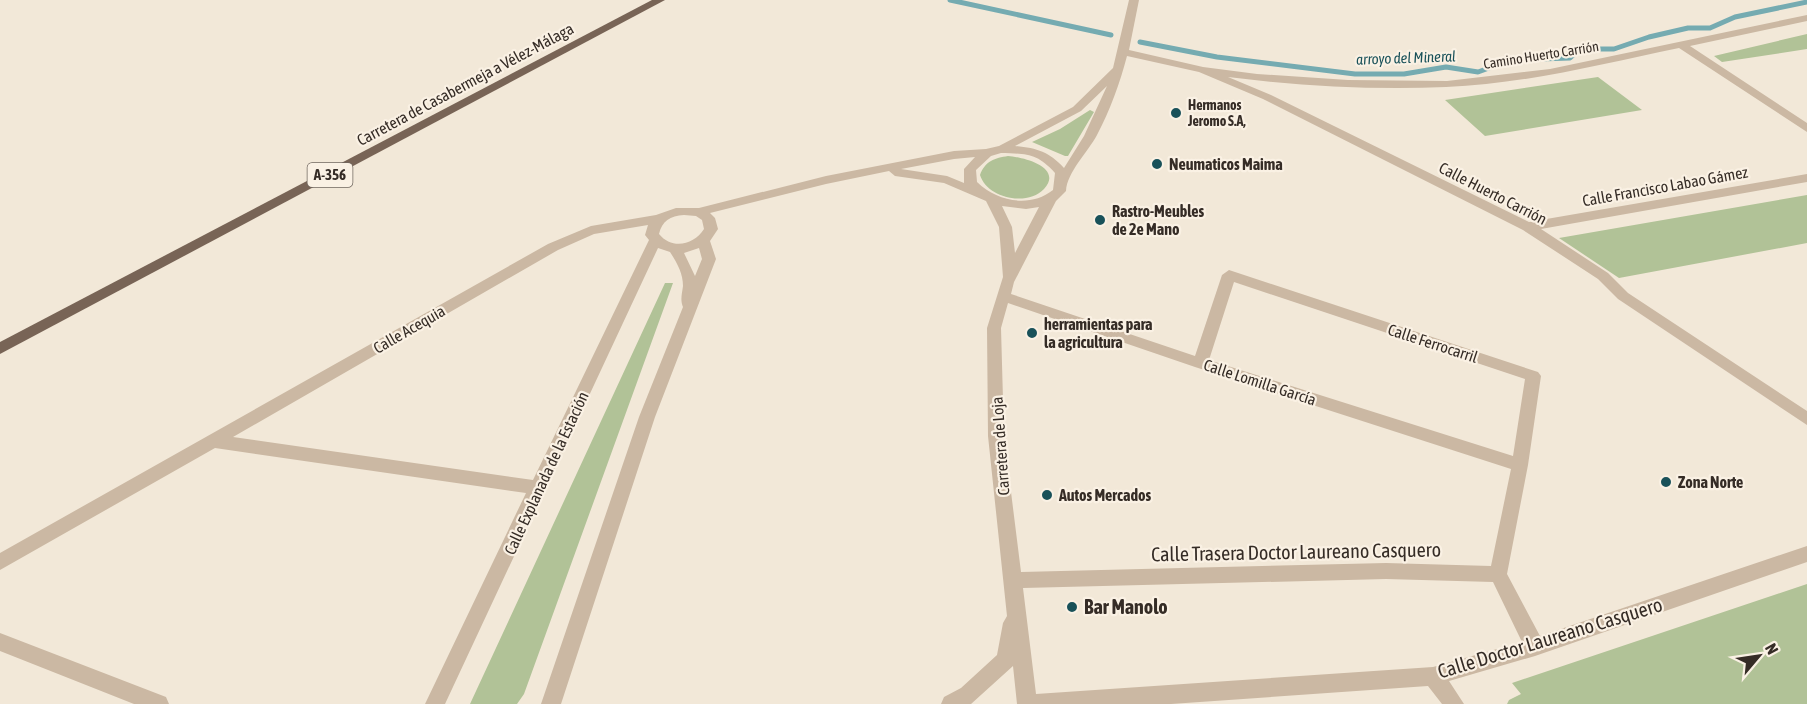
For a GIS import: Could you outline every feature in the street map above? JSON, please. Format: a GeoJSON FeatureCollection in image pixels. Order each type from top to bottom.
{"type":"FeatureCollection","features":[{"type":"Feature","properties":{"kind":"main road","name":"Carretera de Casabermeja a Vélez-Málaga"},"geometry":{"type":"LineString","coordinates":[[0,350],[660,0]]}},
{"type":"Feature","properties":{"kind":"street"},"geometry":{"type":"LineString","coordinates":[[880,171],[947,180],[986,197],[1022,206],[1050,199],[1058,192],[1063,178],[1086,145],[1102,115],[1125,51],[1134,0]]}},
{"type":"Feature","properties":{"kind":"street","name":"Camino Huerto Carrión"},"geometry":{"type":"LineString","coordinates":[[1203,70],[1348,83],[1447,84],[1550,72],[1805,20]]}},
{"type":"Feature","properties":{"kind":"street"},"geometry":{"type":"LineString","coordinates":[[1680,44],[1807,128]]}},
{"type":"Feature","properties":{"kind":"street"},"geometry":{"type":"LineString","coordinates":[[1125,51],[1203,70]]}},
{"type":"Feature","properties":{"kind":"street"},"geometry":{"type":"LineString","coordinates":[[763,195],[712,223],[708,236],[703,241],[685,248],[674,248],[663,246],[654,238],[653,227],[659,219],[671,212],[685,210],[699,212],[763,195],[826,180],[954,155],[987,153],[1001,149],[1077,109],[1120,64]]}},
{"type":"Feature","properties":{"kind":"street","name":"Calle Huerto Carrión"},"geometry":{"type":"LineString","coordinates":[[1203,70],[1267,97],[1528,227],[1602,276],[1623,296],[1807,419]]}},
{"type":"Feature","properties":{"kind":"street"},"geometry":{"type":"LineString","coordinates":[[1267,97],[1267,89],[1272,84],[1287,79]]}},
{"type":"Feature","properties":{"kind":"street"},"geometry":{"type":"LineString","coordinates":[[1001,149],[1017,148],[1047,157],[1057,165],[1063,178]]}},
{"type":"Feature","properties":{"kind":"street"},"geometry":{"type":"LineString","coordinates":[[987,153],[976,159],[970,168],[969,177],[972,186],[986,197],[1002,215],[1010,242],[1005,289]]}},
{"type":"Feature","properties":{"kind":"street","name":"Calle Francisco Labao Gámez"},"geometry":{"type":"LineString","coordinates":[[1528,227],[1807,178]]}},
{"type":"Feature","properties":{"kind":"street","name":"Carretera de Loja"},"geometry":{"type":"LineString","coordinates":[[1027,704],[996,436],[994,328],[1005,289],[1050,199]]}},
{"type":"Feature","properties":{"kind":"street"},"geometry":{"type":"LineString","coordinates":[[699,212],[712,223]]}},
{"type":"Feature","properties":{"kind":"street","name":"Calle Acequia"},"geometry":{"type":"LineString","coordinates":[[0,562],[553,247],[591,230],[659,219]]}},
{"type":"Feature","properties":{"kind":"street","name":"Calle Acequia"},"geometry":{"type":"LineString","coordinates":[[609,227],[654,238]]}},
{"type":"Feature","properties":{"kind":"street","name":"Calle Explanada de la Estación"},"geometry":{"type":"LineString","coordinates":[[435,704],[539,488],[654,238]]}},
{"type":"Feature","properties":{"kind":"street"},"geometry":{"type":"LineString","coordinates":[[551,704],[647,417],[709,259],[703,241]]}},
{"type":"Feature","properties":{"kind":"street"},"geometry":{"type":"LineString","coordinates":[[674,248],[687,266],[690,287],[688,309]]}},
{"type":"Feature","properties":{"kind":"street","name":"Calle Ferrocarril"},"geometry":{"type":"LineString","coordinates":[[1200,363],[1229,275],[1533,376],[1520,465],[1498,574]]}},
{"type":"Feature","properties":{"kind":"street","name":"Calle Lomilla García"},"geometry":{"type":"LineString","coordinates":[[1005,289],[1200,363],[1520,465]]}},
{"type":"Feature","properties":{"kind":"street"},"geometry":{"type":"LineString","coordinates":[[213,441],[539,488]]}},
{"type":"Feature","properties":{"kind":"street","name":"Calle Doctor Laureano Casquero"},"geometry":{"type":"LineString","coordinates":[[1035,704],[1433,676],[1535,647],[1807,554]]}},
{"type":"Feature","properties":{"kind":"street","name":"Calle Trasera Doctor Laureano Casquero"},"geometry":{"type":"LineString","coordinates":[[1013,580],[1386,571],[1498,574]]}},
{"type":"Feature","properties":{"kind":"street"},"geometry":{"type":"LineString","coordinates":[[1498,574],[1535,647]]}},
{"type":"Feature","properties":{"kind":"street"},"geometry":{"type":"LineString","coordinates":[[951,704],[968,695],[1005,660],[1015,606]]}},
{"type":"Feature","properties":{"kind":"street"},"geometry":{"type":"LineString","coordinates":[[0,642],[159,704]]}},
{"type":"Feature","properties":{"kind":"street"},"geometry":{"type":"LineString","coordinates":[[1433,676],[1454,704]]}},
{"type":"Feature","properties":{"kind":"green space"},"geometry":{"type":"Polygon","coordinates":[[[1807,34],[1807,49],[1722,62],[1714,56],[1807,34]]]}},
{"type":"Feature","properties":{"kind":"green space"},"geometry":{"type":"Polygon","coordinates":[[[1598,77],[1642,110],[1485,136],[1445,100],[1598,77]]]}},
{"type":"Feature","properties":{"kind":"green space"},"geometry":{"type":"Polygon","coordinates":[[[1090,110],[1094,112],[1068,156],[1032,142],[1060,129],[1090,110]]]}},
{"type":"Feature","properties":{"kind":"green space"},"geometry":{"type":"Polygon","coordinates":[[[1008,156],[1031,161],[1045,169],[1049,175],[1049,181],[1044,189],[1037,195],[1018,199],[999,194],[984,183],[980,175],[985,166],[991,161],[1008,156]]]}},
{"type":"Feature","properties":{"kind":"green space"},"geometry":{"type":"Polygon","coordinates":[[[1807,195],[1807,243],[1619,278],[1559,238],[1807,195]]]}},
{"type":"Feature","properties":{"kind":"green space"},"geometry":{"type":"Polygon","coordinates":[[[665,283],[673,283],[524,694],[517,704],[470,704],[665,283]]]}},
{"type":"Feature","properties":{"kind":"green space"},"geometry":{"type":"Polygon","coordinates":[[[1807,584],[1807,704],[1507,704],[1509,700],[1521,694],[1512,683],[1807,584]]]}},
{"type":"Feature","properties":{"kind":"waterway","name":"arroyo del Mineral"},"geometry":{"type":"LineString","coordinates":[[950,0],[1111,35]]}},
{"type":"Feature","properties":{"kind":"waterway","name":"arroyo del Mineral"},"geometry":{"type":"LineString","coordinates":[[1140,42],[1217,57],[1355,74],[1404,74],[1446,67],[1478,72],[1511,60],[1570,58],[1580,49],[1614,49],[1649,37],[1688,28],[1710,28],[1735,17],[1807,2]]}},
{"type":"Feature","properties":{"kind":"place","name":"Hermanos Jeromo S.A,"},"geometry":{"type":"Point","coordinates":[1176,113]}},
{"type":"Feature","properties":{"kind":"place","name":"Neumaticos Maima"},"geometry":{"type":"Point","coordinates":[1157,164]}},
{"type":"Feature","properties":{"kind":"place","name":"Rastro-Meubles de 2e Mano"},"geometry":{"type":"Point","coordinates":[1100,220]}},
{"type":"Feature","properties":{"kind":"place","name":"herramientas para la agricultura"},"geometry":{"type":"Point","coordinates":[1032,333]}},
{"type":"Feature","properties":{"kind":"place","name":"Zona Norte"},"geometry":{"type":"Point","coordinates":[1666,482]}},
{"type":"Feature","properties":{"kind":"place","name":"Autos Mercados"},"geometry":{"type":"Point","coordinates":[1047,495]}},
{"type":"Feature","properties":{"kind":"place","name":"Bar Manolo"},"geometry":{"type":"Point","coordinates":[1072,607]}}]}
